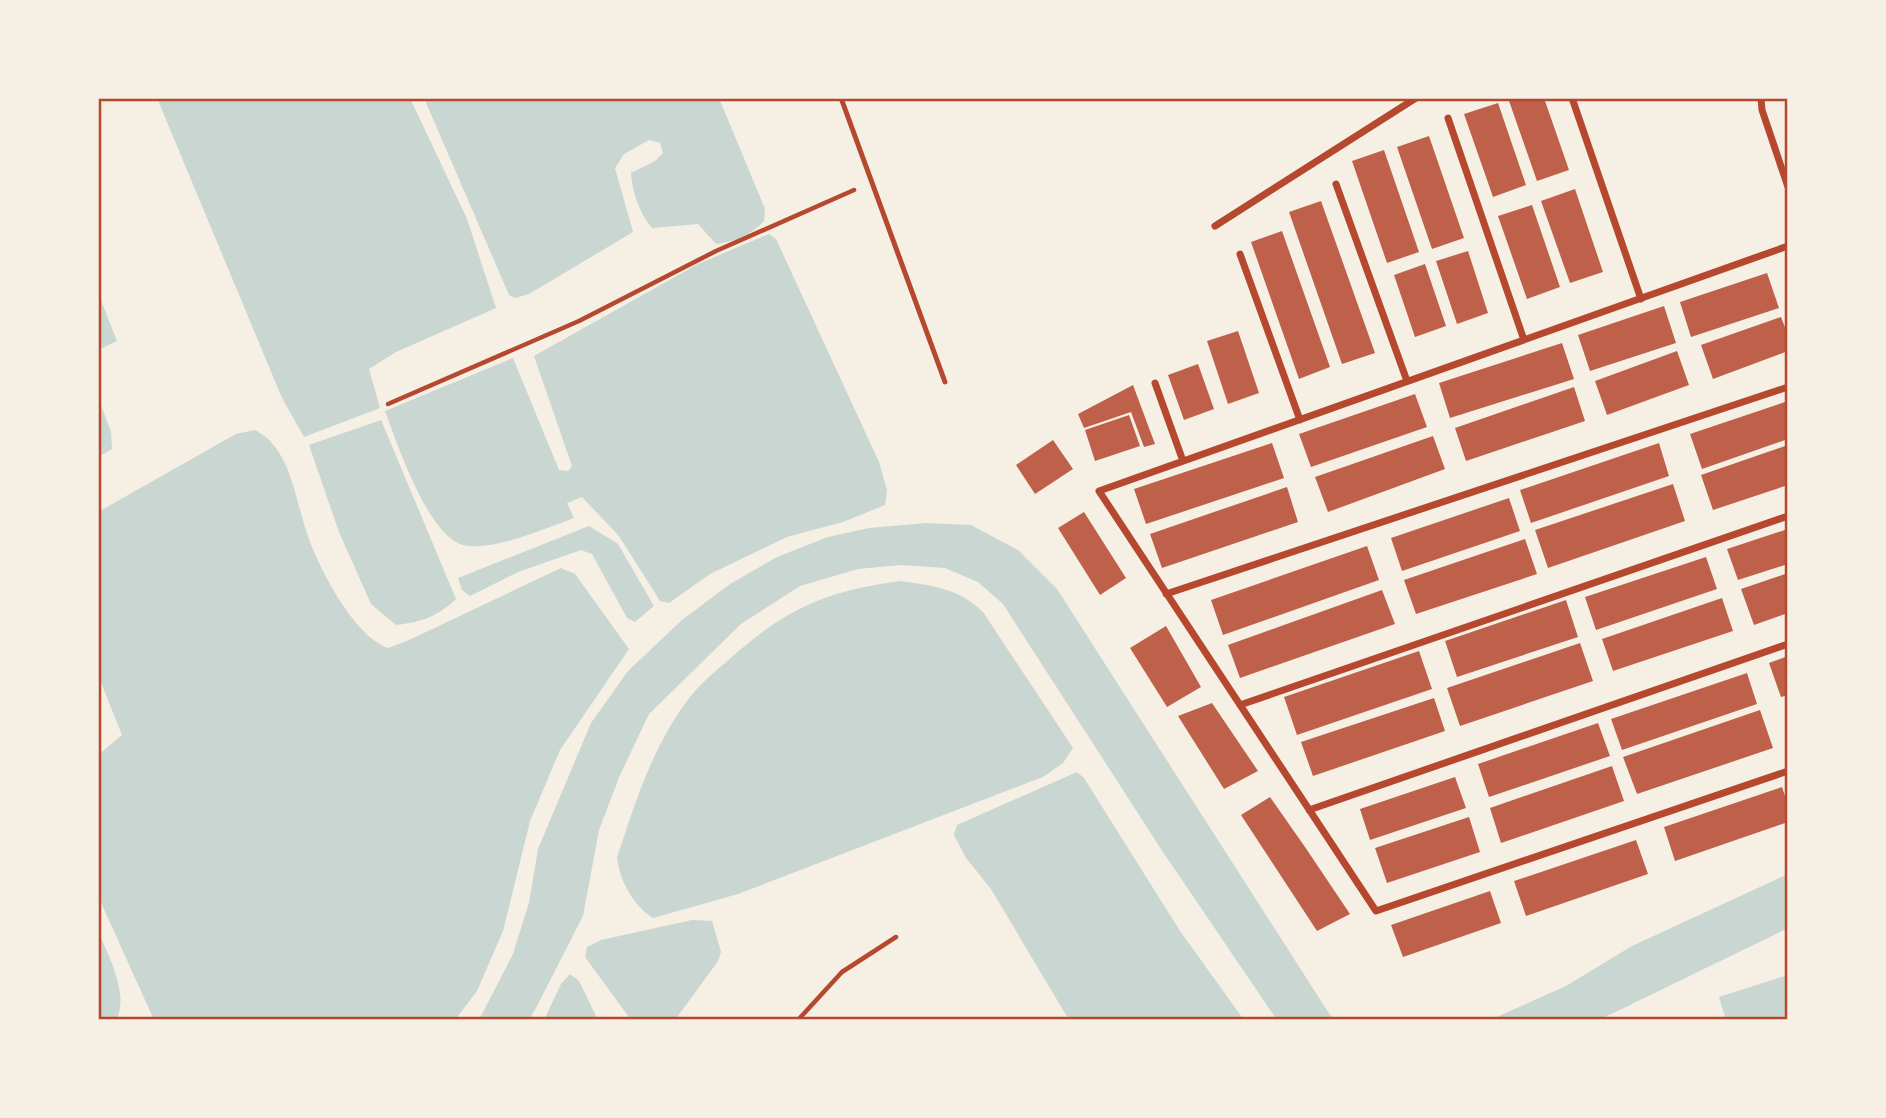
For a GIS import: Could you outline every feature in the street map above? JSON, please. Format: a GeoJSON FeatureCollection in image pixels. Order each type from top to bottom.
{"type":"FeatureCollection","features":[{"type":"Feature","properties":{"kind":"street"},"geometry":{"type":"LineString","coordinates":[[1215,226],[1416,98]]}},
{"type":"Feature","properties":{"kind":"street"},"geometry":{"type":"LineString","coordinates":[[1572,98],[1641,299]]}},
{"type":"Feature","properties":{"kind":"street"},"geometry":{"type":"LineString","coordinates":[[1761,98],[1762,110],[1788,187]]}},
{"type":"Feature","properties":{"kind":"street"},"geometry":{"type":"LineString","coordinates":[[1448,118],[1524,340]]}},
{"type":"Feature","properties":{"kind":"street"},"geometry":{"type":"LineString","coordinates":[[1336,184],[1407,382]]}},
{"type":"Feature","properties":{"kind":"street"},"geometry":{"type":"LineString","coordinates":[[1788,246],[1099,491],[1376,911],[1788,771]]}},
{"type":"Feature","properties":{"kind":"street"},"geometry":{"type":"LineString","coordinates":[[1240,254],[1300,420]]}},
{"type":"Feature","properties":{"kind":"street"},"geometry":{"type":"LineString","coordinates":[[1155,383],[1183,461]]}},
{"type":"Feature","properties":{"kind":"street"},"geometry":{"type":"LineString","coordinates":[[1166,594],[1788,387]]}},
{"type":"Feature","properties":{"kind":"street"},"geometry":{"type":"LineString","coordinates":[[1240,705],[1788,516]]}},
{"type":"Feature","properties":{"kind":"street"},"geometry":{"type":"LineString","coordinates":[[1309,810],[1788,644]]}},
{"type":"Feature","properties":{"kind":"lane"},"geometry":{"type":"LineString","coordinates":[[841,98],[945,382]]}},
{"type":"Feature","properties":{"kind":"path"},"geometry":{"type":"LineString","coordinates":[[388,404],[579,321],[716,250],[872,182]]}},
{"type":"Feature","properties":{"kind":"path"},"geometry":{"type":"LineString","coordinates":[[798,1020],[842,972],[896,937]]}},
{"type":"Feature","properties":{"kind":"shaded area"},"geometry":{"type":"Polygon","coordinates":[[[157,98],[410,98],[467,219],[496,308],[396,352],[369,369],[380,408],[304,437],[282,398],[157,98]]]}},
{"type":"Feature","properties":{"kind":"shaded area"},"geometry":{"type":"Polygon","coordinates":[[[424,98],[719,98],[765,209],[764,221],[742,237],[716,244],[698,224],[652,228],[637,202],[631,173],[655,161],[663,153],[660,143],[649,140],[624,154],[615,168],[633,232],[529,294],[515,298],[509,295],[424,98]]]}},
{"type":"Feature","properties":{"kind":"shaded area"},"geometry":{"type":"Polygon","coordinates":[[[769,234],[776,239],[879,462],[887,490],[885,505],[843,522],[787,537],[710,574],[669,603],[660,601],[619,536],[582,497],[567,503],[574,518],[519,538],[489,545],[463,545],[450,538],[438,525],[415,487],[385,411],[513,358],[559,470],[568,471],[572,466],[534,356],[698,264],[769,234]]]}},
{"type":"Feature","properties":{"kind":"shaded area"},"geometry":{"type":"Polygon","coordinates":[[[98,293],[117,341],[98,350],[98,293]]]}},
{"type":"Feature","properties":{"kind":"shaded area"},"geometry":{"type":"Polygon","coordinates":[[[98,397],[111,432],[112,449],[98,457],[98,397]]]}},
{"type":"Feature","properties":{"kind":"shaded area"},"geometry":{"type":"Polygon","coordinates":[[[381,420],[456,599],[428,618],[396,625],[371,604],[339,532],[309,445],[381,420]]]}},
{"type":"Feature","properties":{"kind":"shaded area"},"geometry":{"type":"Polygon","coordinates":[[[255,430],[276,448],[283,459],[310,542],[326,578],[349,614],[375,641],[388,648],[407,641],[561,568],[575,574],[629,649],[560,750],[530,821],[503,931],[477,991],[455,1020],[154,1020],[98,896],[98,755],[122,735],[98,675],[98,512],[236,434],[255,430]]]}},
{"type":"Feature","properties":{"kind":"shaded area"},"geometry":{"type":"Polygon","coordinates":[[[926,523],[971,525],[1018,550],[1057,589],[1330,1015],[1338,1020],[1277,1020],[1161,849],[1003,604],[978,582],[945,568],[901,565],[858,569],[800,586],[741,624],[649,714],[620,775],[599,830],[583,916],[537,1006],[529,1020],[479,1020],[513,954],[529,903],[538,849],[591,723],[628,671],[682,620],[730,584],[777,557],[828,537],[869,528],[926,523]]]}},
{"type":"Feature","properties":{"kind":"shaded area"},"geometry":{"type":"Polygon","coordinates":[[[589,526],[618,544],[654,606],[635,622],[627,618],[592,554],[581,550],[518,572],[470,596],[462,590],[458,578],[589,526]]]}},
{"type":"Feature","properties":{"kind":"shaded area"},"geometry":{"type":"Polygon","coordinates":[[[901,581],[955,593],[983,612],[1073,748],[1063,763],[1043,777],[738,894],[653,918],[646,913],[629,892],[617,858],[654,756],[675,718],[692,695],[708,677],[753,639],[791,613],[830,596],[901,581]]]}},
{"type":"Feature","properties":{"kind":"shaded area"},"geometry":{"type":"Polygon","coordinates":[[[1077,772],[1084,778],[1180,931],[1244,1020],[1072,1020],[1066,1015],[991,889],[966,858],[954,835],[957,825],[1077,772]]]}},
{"type":"Feature","properties":{"kind":"shaded area"},"geometry":{"type":"Polygon","coordinates":[[[1788,874],[1788,928],[1599,1020],[1490,1020],[1566,986],[1632,946],[1788,874]]]}},
{"type":"Feature","properties":{"kind":"shaded area"},"geometry":{"type":"Polygon","coordinates":[[[692,920],[712,921],[721,952],[718,961],[675,1020],[631,1020],[585,957],[587,947],[601,940],[692,920]]]}},
{"type":"Feature","properties":{"kind":"shaded area"},"geometry":{"type":"Polygon","coordinates":[[[98,931],[119,987],[120,1010],[116,1020],[98,1020],[98,931]]]}},
{"type":"Feature","properties":{"kind":"shaded area"},"geometry":{"type":"Polygon","coordinates":[[[570,974],[579,981],[598,1020],[544,1020],[561,984],[570,974]]]}},
{"type":"Feature","properties":{"kind":"shaded area"},"geometry":{"type":"Polygon","coordinates":[[[1788,975],[1788,1020],[1726,1020],[1719,997],[1788,975]]]}},
{"type":"Feature","properties":{"kind":"building"},"geometry":{"type":"Polygon","coordinates":[[[1508,98],[1544,98],[1569,170],[1537,181],[1508,98]]]}},
{"type":"Feature","properties":{"kind":"building"},"geometry":{"type":"Polygon","coordinates":[[[1498,103],[1526,185],[1493,197],[1464,114],[1498,103]]]}},
{"type":"Feature","properties":{"kind":"building"},"geometry":{"type":"Polygon","coordinates":[[[1429,136],[1464,238],[1432,249],[1397,147],[1429,136]]]}},
{"type":"Feature","properties":{"kind":"building"},"geometry":{"type":"Polygon","coordinates":[[[1384,150],[1419,252],[1387,263],[1352,161],[1384,150]]]}},
{"type":"Feature","properties":{"kind":"building"},"geometry":{"type":"Polygon","coordinates":[[[1575,189],[1603,272],[1570,283],[1541,201],[1575,189]]]}},
{"type":"Feature","properties":{"kind":"building"},"geometry":{"type":"Polygon","coordinates":[[[1321,201],[1375,353],[1342,364],[1289,212],[1321,201]]]}},
{"type":"Feature","properties":{"kind":"building"},"geometry":{"type":"Polygon","coordinates":[[[1532,205],[1560,287],[1527,299],[1498,216],[1532,205]]]}},
{"type":"Feature","properties":{"kind":"building"},"geometry":{"type":"Polygon","coordinates":[[[1282,231],[1330,367],[1299,379],[1251,242],[1282,231]]]}},
{"type":"Feature","properties":{"kind":"building"},"geometry":{"type":"Polygon","coordinates":[[[1468,251],[1488,313],[1457,324],[1436,261],[1468,251]]]}},
{"type":"Feature","properties":{"kind":"building"},"geometry":{"type":"Polygon","coordinates":[[[1425,264],[1446,326],[1415,337],[1394,275],[1425,264]]]}},
{"type":"Feature","properties":{"kind":"building"},"geometry":{"type":"Polygon","coordinates":[[[1767,273],[1779,308],[1691,337],[1680,302],[1767,273]]]}},
{"type":"Feature","properties":{"kind":"building"},"geometry":{"type":"Polygon","coordinates":[[[1664,306],[1676,343],[1590,371],[1578,335],[1664,306]]]}},
{"type":"Feature","properties":{"kind":"building"},"geometry":{"type":"Polygon","coordinates":[[[1781,317],[1788,335],[1788,351],[1713,379],[1701,345],[1781,317]]]}},
{"type":"Feature","properties":{"kind":"building"},"geometry":{"type":"Polygon","coordinates":[[[1238,331],[1259,393],[1228,404],[1207,341],[1238,331]]]}},
{"type":"Feature","properties":{"kind":"building"},"geometry":{"type":"Polygon","coordinates":[[[1562,343],[1574,379],[1450,418],[1439,383],[1562,343]]]}},
{"type":"Feature","properties":{"kind":"building"},"geometry":{"type":"Polygon","coordinates":[[[1677,351],[1689,385],[1607,415],[1595,381],[1677,351]]]}},
{"type":"Feature","properties":{"kind":"building"},"geometry":{"type":"Polygon","coordinates":[[[1198,364],[1214,409],[1184,420],[1168,375],[1198,364]]]}},
{"type":"Feature","properties":{"kind":"building"},"geometry":{"type":"Polygon","coordinates":[[[1133,385],[1155,444],[1144,447],[1131,412],[1084,428],[1078,414],[1133,385]]]}},
{"type":"Feature","properties":{"kind":"building"},"geometry":{"type":"Polygon","coordinates":[[[1574,387],[1585,421],[1466,461],[1455,428],[1574,387]]]}},
{"type":"Feature","properties":{"kind":"building"},"geometry":{"type":"Polygon","coordinates":[[[1415,394],[1427,427],[1311,467],[1299,434],[1415,394]]]}},
{"type":"Feature","properties":{"kind":"building"},"geometry":{"type":"Polygon","coordinates":[[[1788,401],[1788,439],[1702,469],[1690,434],[1788,401]]]}},
{"type":"Feature","properties":{"kind":"building"},"geometry":{"type":"Polygon","coordinates":[[[1129,415],[1140,446],[1095,461],[1085,430],[1129,415]]]}},
{"type":"Feature","properties":{"kind":"building"},"geometry":{"type":"Polygon","coordinates":[[[1433,436],[1445,469],[1328,512],[1315,477],[1433,436]]]}},
{"type":"Feature","properties":{"kind":"building"},"geometry":{"type":"Polygon","coordinates":[[[1053,440],[1073,469],[1035,494],[1016,465],[1053,440]]]}},
{"type":"Feature","properties":{"kind":"building"},"geometry":{"type":"Polygon","coordinates":[[[1272,443],[1284,478],[1146,524],[1134,489],[1272,443]]]}},
{"type":"Feature","properties":{"kind":"building"},"geometry":{"type":"Polygon","coordinates":[[[1659,443],[1669,476],[1531,523],[1520,490],[1659,443]]]}},
{"type":"Feature","properties":{"kind":"building"},"geometry":{"type":"Polygon","coordinates":[[[1788,445],[1788,485],[1713,510],[1701,475],[1788,445]]]}},
{"type":"Feature","properties":{"kind":"building"},"geometry":{"type":"Polygon","coordinates":[[[1673,484],[1685,521],[1548,568],[1535,530],[1673,484]]]}},
{"type":"Feature","properties":{"kind":"building"},"geometry":{"type":"Polygon","coordinates":[[[1287,487],[1298,522],[1162,568],[1150,534],[1287,487]]]}},
{"type":"Feature","properties":{"kind":"building"},"geometry":{"type":"Polygon","coordinates":[[[1509,498],[1520,531],[1402,571],[1391,538],[1509,498]]]}},
{"type":"Feature","properties":{"kind":"building"},"geometry":{"type":"Polygon","coordinates":[[[1084,512],[1126,578],[1100,595],[1058,528],[1084,512]]]}},
{"type":"Feature","properties":{"kind":"building"},"geometry":{"type":"Polygon","coordinates":[[[1788,529],[1788,564],[1738,580],[1727,549],[1788,529]]]}},
{"type":"Feature","properties":{"kind":"building"},"geometry":{"type":"Polygon","coordinates":[[[1525,539],[1537,574],[1416,614],[1404,580],[1525,539]]]}},
{"type":"Feature","properties":{"kind":"building"},"geometry":{"type":"Polygon","coordinates":[[[1367,546],[1379,580],[1223,635],[1211,600],[1367,546]]]}},
{"type":"Feature","properties":{"kind":"building"},"geometry":{"type":"Polygon","coordinates":[[[1706,557],[1717,589],[1596,630],[1585,597],[1706,557]]]}},
{"type":"Feature","properties":{"kind":"building"},"geometry":{"type":"Polygon","coordinates":[[[1788,573],[1788,613],[1754,625],[1741,589],[1788,573]]]}},
{"type":"Feature","properties":{"kind":"building"},"geometry":{"type":"Polygon","coordinates":[[[1382,590],[1395,624],[1240,678],[1228,645],[1382,590]]]}},
{"type":"Feature","properties":{"kind":"building"},"geometry":{"type":"Polygon","coordinates":[[[1722,598],[1733,631],[1613,671],[1602,639],[1722,598]]]}},
{"type":"Feature","properties":{"kind":"building"},"geometry":{"type":"Polygon","coordinates":[[[1566,600],[1578,637],[1457,677],[1445,641],[1566,600]]]}},
{"type":"Feature","properties":{"kind":"building"},"geometry":{"type":"Polygon","coordinates":[[[1166,626],[1201,687],[1167,707],[1130,648],[1166,626]]]}},
{"type":"Feature","properties":{"kind":"building"},"geometry":{"type":"Polygon","coordinates":[[[1580,643],[1593,681],[1460,726],[1447,688],[1580,643]]]}},
{"type":"Feature","properties":{"kind":"building"},"geometry":{"type":"Polygon","coordinates":[[[1419,651],[1432,689],[1297,735],[1284,697],[1419,651]]]}},
{"type":"Feature","properties":{"kind":"building"},"geometry":{"type":"Polygon","coordinates":[[[1788,656],[1788,695],[1781,697],[1769,663],[1788,656]]]}},
{"type":"Feature","properties":{"kind":"building"},"geometry":{"type":"Polygon","coordinates":[[[1747,673],[1757,704],[1622,750],[1611,719],[1747,673]]]}},
{"type":"Feature","properties":{"kind":"building"},"geometry":{"type":"Polygon","coordinates":[[[1434,698],[1445,731],[1313,776],[1301,742],[1434,698]]]}},
{"type":"Feature","properties":{"kind":"building"},"geometry":{"type":"Polygon","coordinates":[[[1212,703],[1258,771],[1224,789],[1178,716],[1212,703]]]}},
{"type":"Feature","properties":{"kind":"building"},"geometry":{"type":"Polygon","coordinates":[[[1760,710],[1773,748],[1637,794],[1623,757],[1760,710]]]}},
{"type":"Feature","properties":{"kind":"building"},"geometry":{"type":"Polygon","coordinates":[[[1598,723],[1610,756],[1489,797],[1478,764],[1598,723]]]}},
{"type":"Feature","properties":{"kind":"building"},"geometry":{"type":"Polygon","coordinates":[[[1612,766],[1624,801],[1501,843],[1490,808],[1612,766]]]}},
{"type":"Feature","properties":{"kind":"building"},"geometry":{"type":"Polygon","coordinates":[[[1455,777],[1466,808],[1370,840],[1360,809],[1455,777]]]}},
{"type":"Feature","properties":{"kind":"building"},"geometry":{"type":"Polygon","coordinates":[[[1782,787],[1788,805],[1788,822],[1675,861],[1664,827],[1782,787]]]}},
{"type":"Feature","properties":{"kind":"building"},"geometry":{"type":"Polygon","coordinates":[[[1270,797],[1350,914],[1317,931],[1241,815],[1270,797]]]}},
{"type":"Feature","properties":{"kind":"building"},"geometry":{"type":"Polygon","coordinates":[[[1469,817],[1480,852],[1387,883],[1375,848],[1469,817]]]}},
{"type":"Feature","properties":{"kind":"building"},"geometry":{"type":"Polygon","coordinates":[[[1636,840],[1648,874],[1526,916],[1514,881],[1636,840]]]}},
{"type":"Feature","properties":{"kind":"building"},"geometry":{"type":"Polygon","coordinates":[[[1490,891],[1501,923],[1403,957],[1391,925],[1490,891]]]}}]}
